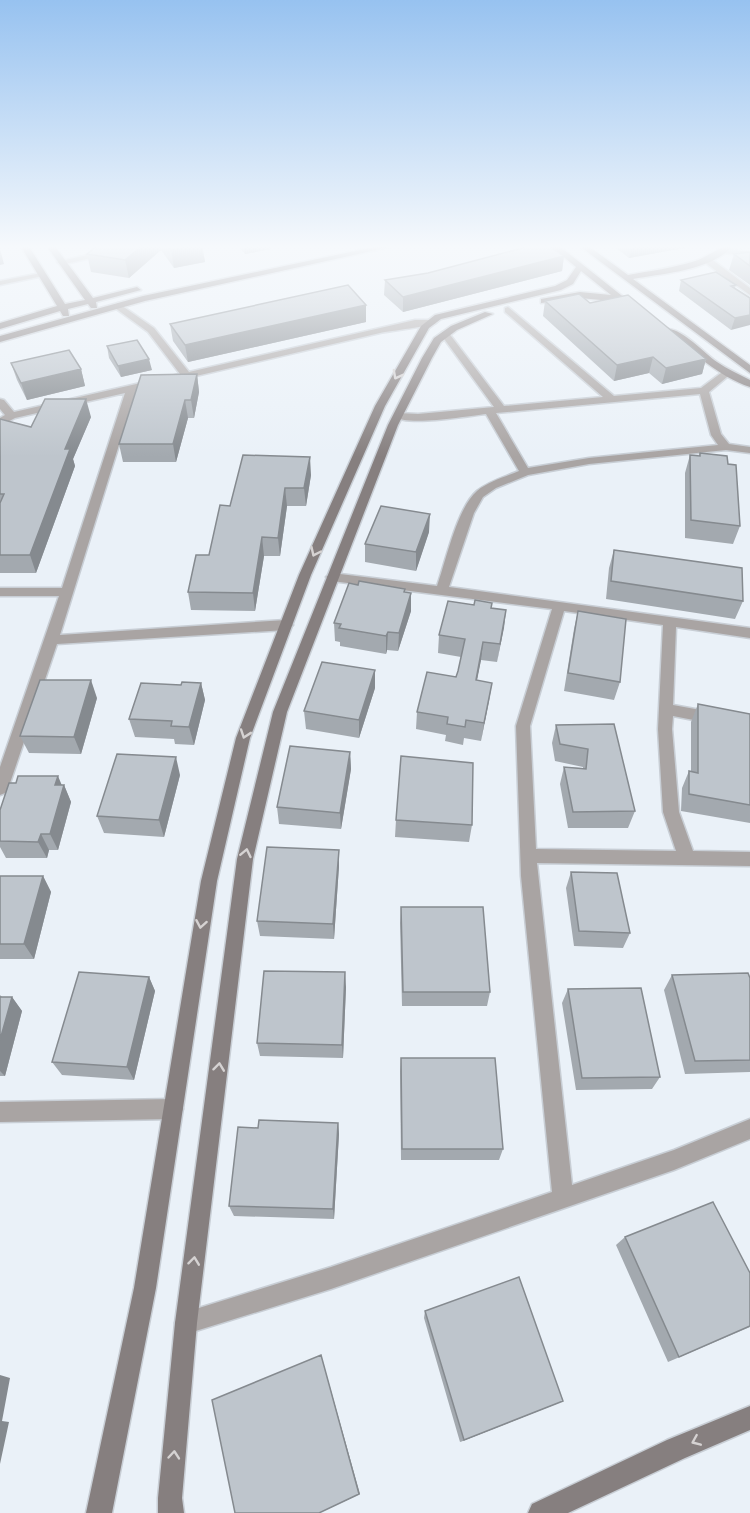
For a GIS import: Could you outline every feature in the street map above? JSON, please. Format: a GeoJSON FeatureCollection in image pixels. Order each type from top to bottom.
{"type":"FeatureCollection","features":[{"type":"Feature","properties":{"kind":"main road"},"geometry":{"type":"LineString","coordinates":[[0,326],[35,316]]}},
{"type":"Feature","properties":{"kind":"main road"},"geometry":{"type":"LineString","coordinates":[[0,339],[80,316]]}},
{"type":"Feature","properties":{"kind":"main road"},"geometry":{"type":"LineString","coordinates":[[99,1513],[145,1288],[207,892],[243,738],[305,575],[380,406],[407,355],[426,326],[444,316]]}},
{"type":"Feature","properties":{"kind":"main road"},"geometry":{"type":"LineString","coordinates":[[171,1513],[170,1498],[186,1323],[245,859],[280,712],[398,416],[437,340],[483,316]]}},
{"type":"Feature","properties":{"kind":"main road"},"geometry":{"type":"LineString","coordinates":[[677,316],[750,370]]}},
{"type":"Feature","properties":{"kind":"main road"},"geometry":{"type":"LineString","coordinates":[[662,326],[699,351],[712,363],[750,384]]}},
{"type":"Feature","properties":{"kind":"main road"},"geometry":{"type":"LineString","coordinates":[[541,1513],[676,1449],[750,1418]]}},
{"type":"Feature","properties":{"kind":"street"},"geometry":{"type":"LineString","coordinates":[[131,316],[151,330],[187,376]]}},
{"type":"Feature","properties":{"kind":"street"},"geometry":{"type":"LineString","coordinates":[[514,316],[612,400]]}},
{"type":"Feature","properties":{"kind":"street"},"geometry":{"type":"LineString","coordinates":[[0,423],[11,416],[380,330],[415,323],[431,323]]}},
{"type":"Feature","properties":{"kind":"street"},"geometry":{"type":"LineString","coordinates":[[445,334],[496,410],[525,472]]}},
{"type":"Feature","properties":{"kind":"street"},"geometry":{"type":"LineString","coordinates":[[398,416],[418,417],[704,391],[728,372]]}},
{"type":"Feature","properties":{"kind":"street"},"geometry":{"type":"LineString","coordinates":[[0,789],[52,640],[131,389]]}},
{"type":"Feature","properties":{"kind":"street"},"geometry":{"type":"LineString","coordinates":[[704,391],[716,435],[726,447]]}},
{"type":"Feature","properties":{"kind":"street"},"geometry":{"type":"LineString","coordinates":[[0,402],[11,416]]}},
{"type":"Feature","properties":{"kind":"street"},"geometry":{"type":"LineString","coordinates":[[442,590],[468,513],[479,495],[492,486],[525,472],[589,461],[726,447],[750,450]]}},
{"type":"Feature","properties":{"kind":"street"},"geometry":{"type":"LineString","coordinates":[[332,577],[750,633]]}},
{"type":"Feature","properties":{"kind":"street"},"geometry":{"type":"LineString","coordinates":[[0,592],[67,592]]}},
{"type":"Feature","properties":{"kind":"street"},"geometry":{"type":"LineString","coordinates":[[559,606],[523,726],[529,856],[563,1198]]}},
{"type":"Feature","properties":{"kind":"street"},"geometry":{"type":"LineString","coordinates":[[670,622],[665,709],[671,812],[687,858]]}},
{"type":"Feature","properties":{"kind":"street"},"geometry":{"type":"LineString","coordinates":[[52,640],[286,625]]}},
{"type":"Feature","properties":{"kind":"street"},"geometry":{"type":"LineString","coordinates":[[665,709],[750,725]]}},
{"type":"Feature","properties":{"kind":"street"},"geometry":{"type":"LineString","coordinates":[[529,856],[750,859]]}},
{"type":"Feature","properties":{"kind":"street"},"geometry":{"type":"LineString","coordinates":[[0,1112],[173,1109]]}},
{"type":"Feature","properties":{"kind":"street"},"geometry":{"type":"LineString","coordinates":[[186,1323],[331,1278],[674,1160],[750,1129]]}},
{"type":"Feature","properties":{"kind":"building"},"geometry":{"type":"Polygon","coordinates":[[[208,316],[318,316],[185,345],[170,324],[208,316]]]}},
{"type":"Feature","properties":{"kind":"building"},"geometry":{"type":"Polygon","coordinates":[[[561,316],[653,316],[706,359],[666,368],[653,357],[617,365],[561,316]]]}},
{"type":"Feature","properties":{"kind":"building"},"geometry":{"type":"Polygon","coordinates":[[[137,340],[149,359],[118,366],[107,346],[137,340]]]}},
{"type":"Feature","properties":{"kind":"building"},"geometry":{"type":"Polygon","coordinates":[[[69,350],[81,369],[21,383],[11,363],[69,350]]]}},
{"type":"Feature","properties":{"kind":"building"},"geometry":{"type":"Polygon","coordinates":[[[197,374],[191,400],[185,400],[173,444],[119,444],[141,375],[197,374]]]}},
{"type":"Feature","properties":{"kind":"building"},"geometry":{"type":"Polygon","coordinates":[[[45,399],[86,399],[65,449],[70,449],[30,555],[0,555],[0,503],[4,494],[0,494],[0,419],[31,427],[45,399]]]}},
{"type":"Feature","properties":{"kind":"building"},"geometry":{"type":"Polygon","coordinates":[[[700,453],[727,456],[728,464],[736,465],[740,526],[691,520],[690,455],[700,456],[700,453]]]}},
{"type":"Feature","properties":{"kind":"building"},"geometry":{"type":"Polygon","coordinates":[[[243,455],[310,457],[304,488],[285,488],[278,538],[262,537],[253,593],[188,592],[196,555],[209,555],[220,505],[230,506],[243,455]]]}},
{"type":"Feature","properties":{"kind":"building"},"geometry":{"type":"Polygon","coordinates":[[[381,506],[430,514],[416,552],[365,544],[381,506]]]}},
{"type":"Feature","properties":{"kind":"building"},"geometry":{"type":"Polygon","coordinates":[[[614,550],[742,568],[743,601],[611,581],[614,550]]]}},
{"type":"Feature","properties":{"kind":"building"},"geometry":{"type":"Polygon","coordinates":[[[359,581],[405,589],[404,592],[411,593],[399,633],[388,632],[386,636],[339,628],[341,624],[334,623],[349,583],[358,585],[359,581]]]}},
{"type":"Feature","properties":{"kind":"building"},"geometry":{"type":"Polygon","coordinates":[[[475,600],[492,603],[491,608],[506,610],[500,644],[483,642],[476,680],[492,683],[484,723],[466,720],[465,727],[447,724],[448,717],[417,712],[427,672],[456,677],[458,671],[465,639],[439,635],[448,601],[474,605],[475,600]]]}},
{"type":"Feature","properties":{"kind":"building"},"geometry":{"type":"Polygon","coordinates":[[[578,611],[626,619],[620,682],[568,673],[578,611]]]}},
{"type":"Feature","properties":{"kind":"building"},"geometry":{"type":"Polygon","coordinates":[[[322,662],[375,670],[359,720],[304,711],[322,662]]]}},
{"type":"Feature","properties":{"kind":"building"},"geometry":{"type":"Polygon","coordinates":[[[40,680],[91,680],[74,737],[20,736],[40,680]]]}},
{"type":"Feature","properties":{"kind":"building"},"geometry":{"type":"Polygon","coordinates":[[[182,682],[201,683],[189,727],[171,726],[172,721],[129,719],[141,683],[181,685],[182,682]]]}},
{"type":"Feature","properties":{"kind":"building"},"geometry":{"type":"Polygon","coordinates":[[[698,704],[750,714],[750,805],[689,794],[689,771],[698,773],[698,704]]]}},
{"type":"Feature","properties":{"kind":"building"},"geometry":{"type":"Polygon","coordinates":[[[614,724],[635,811],[573,812],[564,767],[586,769],[588,749],[560,744],[556,725],[614,724]]]}},
{"type":"Feature","properties":{"kind":"building"},"geometry":{"type":"Polygon","coordinates":[[[290,746],[350,752],[340,813],[277,807],[290,746]]]}},
{"type":"Feature","properties":{"kind":"building"},"geometry":{"type":"Polygon","coordinates":[[[117,754],[176,757],[159,820],[97,816],[117,754]]]}},
{"type":"Feature","properties":{"kind":"building"},"geometry":{"type":"Polygon","coordinates":[[[401,756],[473,763],[472,825],[396,820],[401,756]]]}},
{"type":"Feature","properties":{"kind":"building"},"geometry":{"type":"Polygon","coordinates":[[[18,776],[58,776],[55,785],[64,785],[50,834],[41,834],[38,842],[0,841],[0,810],[9,783],[16,783],[18,776]]]}},
{"type":"Feature","properties":{"kind":"building"},"geometry":{"type":"Polygon","coordinates":[[[267,847],[339,850],[333,924],[257,921],[267,847]]]}},
{"type":"Feature","properties":{"kind":"building"},"geometry":{"type":"Polygon","coordinates":[[[571,872],[617,873],[630,933],[579,931],[571,872]]]}},
{"type":"Feature","properties":{"kind":"building"},"geometry":{"type":"Polygon","coordinates":[[[0,876],[43,876],[24,944],[0,944],[0,876]]]}},
{"type":"Feature","properties":{"kind":"building"},"geometry":{"type":"Polygon","coordinates":[[[401,907],[483,907],[490,992],[403,992],[401,907]]]}},
{"type":"Feature","properties":{"kind":"building"},"geometry":{"type":"Polygon","coordinates":[[[264,971],[345,972],[342,1045],[257,1043],[264,971]]]}},
{"type":"Feature","properties":{"kind":"building"},"geometry":{"type":"Polygon","coordinates":[[[79,972],[149,977],[127,1067],[52,1062],[79,972]]]}},
{"type":"Feature","properties":{"kind":"building"},"geometry":{"type":"Polygon","coordinates":[[[748,973],[750,978],[750,1060],[695,1061],[672,975],[748,973]]]}},
{"type":"Feature","properties":{"kind":"building"},"geometry":{"type":"Polygon","coordinates":[[[641,988],[660,1077],[582,1078],[568,989],[641,988]]]}},
{"type":"Feature","properties":{"kind":"building"},"geometry":{"type":"Polygon","coordinates":[[[0,997],[12,997],[0,1040],[0,997]]]}},
{"type":"Feature","properties":{"kind":"building"},"geometry":{"type":"Polygon","coordinates":[[[401,1058],[495,1058],[503,1149],[402,1149],[401,1058]]]}},
{"type":"Feature","properties":{"kind":"building"},"geometry":{"type":"Polygon","coordinates":[[[259,1120],[338,1123],[333,1209],[229,1206],[238,1127],[258,1128],[259,1120]]]}},
{"type":"Feature","properties":{"kind":"building"},"geometry":{"type":"Polygon","coordinates":[[[713,1202],[750,1273],[750,1326],[679,1357],[625,1237],[713,1202]]]}},
{"type":"Feature","properties":{"kind":"building"},"geometry":{"type":"Polygon","coordinates":[[[519,1277],[563,1401],[464,1440],[425,1311],[519,1277]]]}},
{"type":"Feature","properties":{"kind":"building"},"geometry":{"type":"Polygon","coordinates":[[[321,1355],[359,1494],[319,1513],[235,1513],[212,1400],[321,1355]]]}}]}
